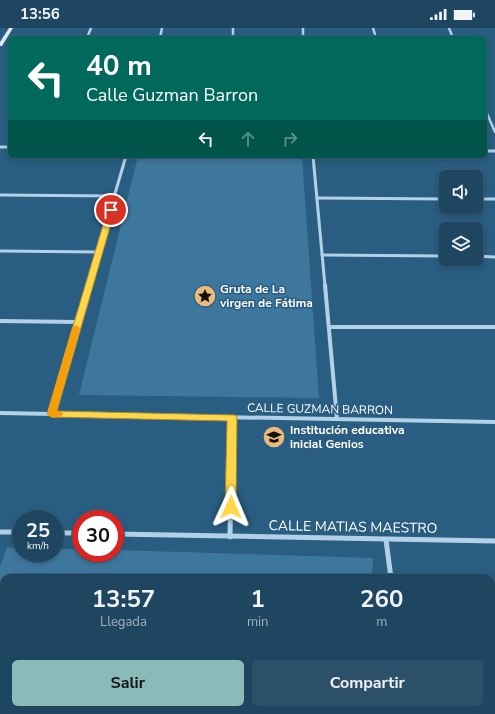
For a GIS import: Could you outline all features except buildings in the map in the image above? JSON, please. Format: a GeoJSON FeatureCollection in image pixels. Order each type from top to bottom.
{"type":"FeatureCollection","features":[{"type":"Feature","properties":{"kind":"street"},"geometry":{"type":"LineString","coordinates":[[0,45],[12,28]]}},
{"type":"Feature","properties":{"kind":"street"},"geometry":{"type":"LineString","coordinates":[[487,114],[495,132]]}},
{"type":"Feature","properties":{"kind":"street"},"geometry":{"type":"LineString","coordinates":[[51,414],[125,158]]}},
{"type":"Feature","properties":{"kind":"street"},"geometry":{"type":"LineString","coordinates":[[313,158],[337,419]]}},
{"type":"Feature","properties":{"kind":"street"},"geometry":{"type":"LineString","coordinates":[[0,195],[115,196]]}},
{"type":"Feature","properties":{"kind":"street"},"geometry":{"type":"LineString","coordinates":[[317,198],[439,199]]}},
{"type":"Feature","properties":{"kind":"street"},"geometry":{"type":"LineString","coordinates":[[483,199],[495,199]]}},
{"type":"Feature","properties":{"kind":"street"},"geometry":{"type":"LineString","coordinates":[[0,251],[99,252]]}},
{"type":"Feature","properties":{"kind":"street"},"geometry":{"type":"LineString","coordinates":[[322,255],[439,256]]}},
{"type":"Feature","properties":{"kind":"street"},"geometry":{"type":"LineString","coordinates":[[483,256],[495,257]]}},
{"type":"Feature","properties":{"kind":"street"},"geometry":{"type":"LineString","coordinates":[[0,321],[78,322]]}},
{"type":"Feature","properties":{"kind":"street"},"geometry":{"type":"LineString","coordinates":[[329,327],[495,327]]}},
{"type":"Feature","properties":{"kind":"street","name":"CALLE GUZMAN BARRON"},"geometry":{"type":"LineString","coordinates":[[0,413],[495,422]]}},
{"type":"Feature","properties":{"kind":"street"},"geometry":{"type":"LineString","coordinates":[[230,536],[232,417]]}},
{"type":"Feature","properties":{"kind":"street"},"geometry":{"type":"LineString","coordinates":[[0,532],[12,532]]}},
{"type":"Feature","properties":{"kind":"street","name":"CALLE MATIAS MAESTRO"},"geometry":{"type":"LineString","coordinates":[[124,534],[495,541]]}},
{"type":"Feature","properties":{"kind":"street"},"geometry":{"type":"LineString","coordinates":[[386,540],[390,574]]}},
{"type":"Feature","properties":{"kind":"shaded area"},"geometry":{"type":"Polygon","coordinates":[[[138,158],[302,158],[319,398],[79,395],[138,158]]]}},
{"type":"Feature","properties":{"kind":"shaded area"},"geometry":{"type":"Polygon","coordinates":[[[7,547],[12,547],[12,562],[64,562],[64,549],[72,549],[72,562],[124,562],[124,550],[373,558],[372,574],[0,574],[0,566],[7,547]]]}},
{"type":"Feature","properties":{"kind":"slow traffic"},"geometry":{"type":"LineString","coordinates":[[58,414],[51,414],[76,328]]}},
{"type":"Feature","properties":{"kind":"place","name":"Gruta de La virgen de Fátima"},"geometry":{"type":"Point","coordinates":[205,296]}},
{"type":"Feature","properties":{"kind":"place","name":"Institución educativa inicial Genios"},"geometry":{"type":"Point","coordinates":[274,437]}},
{"type":"Feature","properties":{"kind":"route"},"geometry":{"type":"LineString","coordinates":[[111,210],[51,414],[232,417],[231,507]]}}]}
